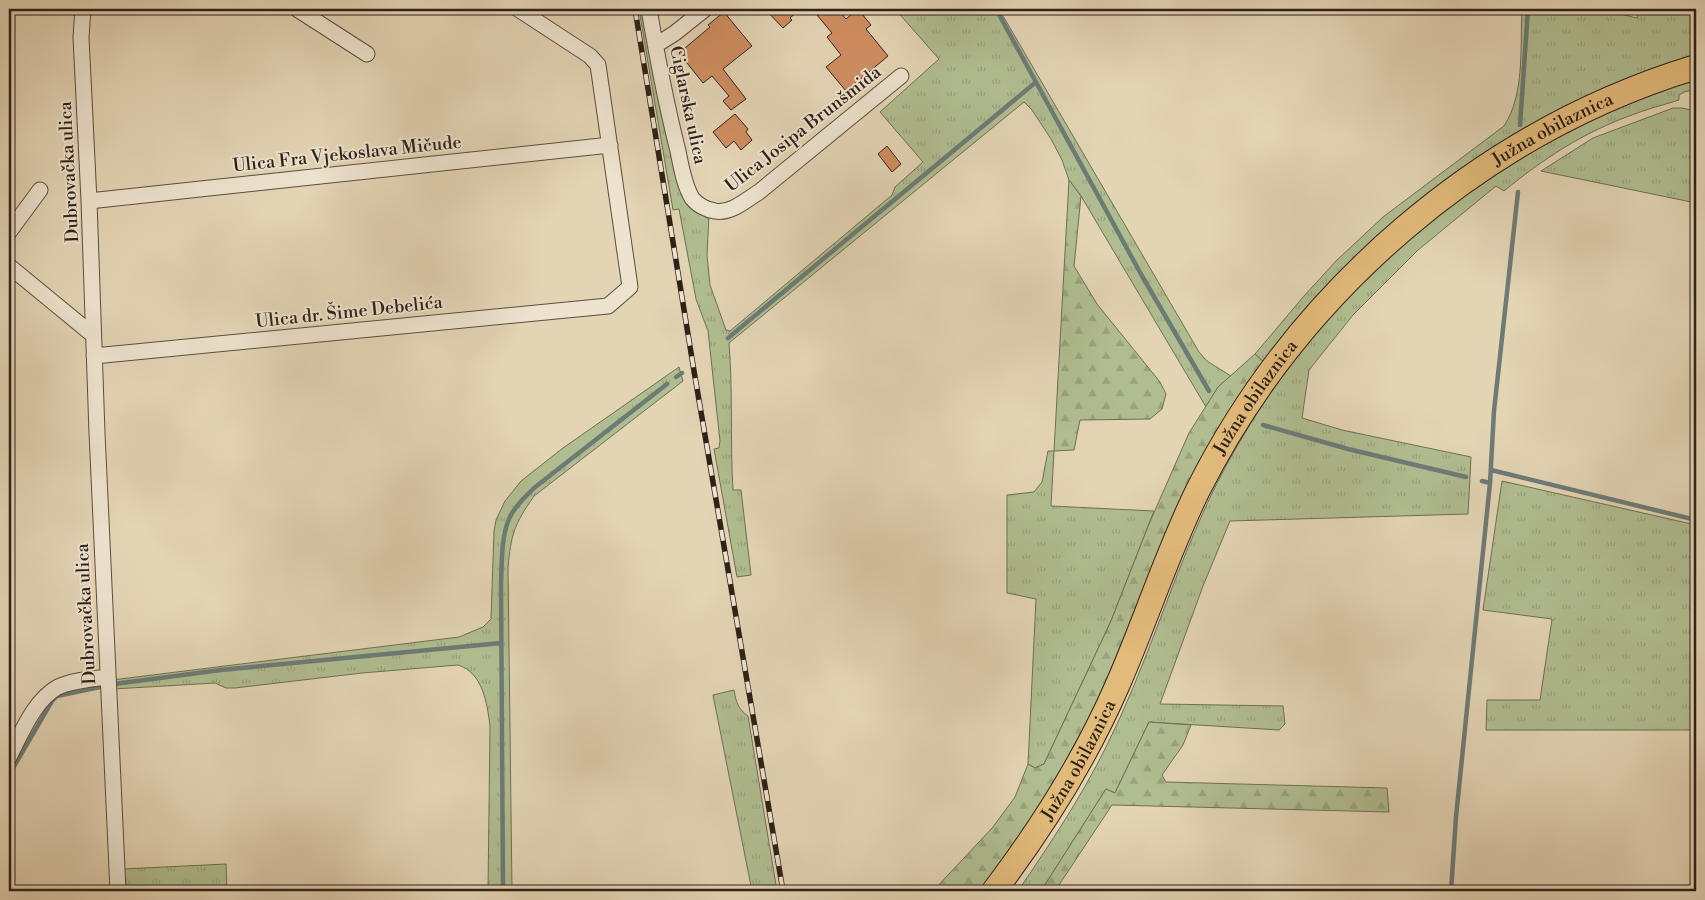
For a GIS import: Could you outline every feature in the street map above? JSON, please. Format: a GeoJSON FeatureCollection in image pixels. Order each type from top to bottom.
{"type":"FeatureCollection","features":[{"type":"Feature","properties":{"kind":"main road","name":"Južna obilaznica"},"geometry":{"type":"LineString","coordinates":[[994,891],[1023,853],[1057,802],[1090,745],[1119,682],[1198,489],[1256,392],[1309,323],[1336,292],[1399,232],[1444,196],[1486,167],[1526,141],[1577,115],[1667,76],[1696,67]]}},
{"type":"Feature","properties":{"kind":"street","name":"Dubrovačka ulica"},"geometry":{"type":"LineString","coordinates":[[83,9],[81,37],[118,891]]}},
{"type":"Feature","properties":{"kind":"street"},"geometry":{"type":"LineString","coordinates":[[297,9],[366,54]]}},
{"type":"Feature","properties":{"kind":"street"},"geometry":{"type":"LineString","coordinates":[[518,9],[590,56],[598,65],[610,145]]}},
{"type":"Feature","properties":{"kind":"street","name":"Ciglarska ulica"},"geometry":{"type":"LineString","coordinates":[[649,9],[665,101],[682,169],[692,198],[700,205]]}},
{"type":"Feature","properties":{"kind":"street"},"geometry":{"type":"LineString","coordinates":[[656,46],[705,9]]}},
{"type":"Feature","properties":{"kind":"street","name":"Ulica Josipa Brunšmida"},"geometry":{"type":"LineString","coordinates":[[700,205],[719,212],[736,207],[759,192],[901,76]]}},
{"type":"Feature","properties":{"kind":"street","name":"Ulica Fra Vjekoslava Mičude"},"geometry":{"type":"LineString","coordinates":[[89,201],[610,145]]}},
{"type":"Feature","properties":{"kind":"street","name":"Ulica dr. Šime Debelića"},"geometry":{"type":"LineString","coordinates":[[94,356],[608,306],[630,286],[610,145]]}},
{"type":"Feature","properties":{"kind":"street","name":"Dubrovačka ulica"},"geometry":{"type":"LineString","coordinates":[[9,232],[40,190]]}},
{"type":"Feature","properties":{"kind":"street"},"geometry":{"type":"LineString","coordinates":[[9,266],[93,334]]}},
{"type":"Feature","properties":{"kind":"street"},"geometry":{"type":"LineString","coordinates":[[9,757],[40,703],[58,687],[69,683],[108,677]]}},
{"type":"Feature","properties":{"kind":"green space"},"geometry":{"type":"Polygon","coordinates":[[[639,9],[646,9],[685,188],[709,215],[707,255],[710,285],[726,330],[730,331],[892,195],[895,187],[923,162],[880,112],[939,59],[895,9],[999,9],[1199,352],[1207,361],[1231,376],[1218,387],[1206,407],[1081,196],[1069,180],[1062,160],[1051,139],[1032,110],[1024,102],[729,343],[733,490],[741,490],[751,575],[737,577],[714,449],[719,448],[720,441],[708,331],[696,299],[679,209],[673,210],[639,9]]]}},
{"type":"Feature","properties":{"kind":"green space"},"geometry":{"type":"Polygon","coordinates":[[[1522,9],[1599,9],[1637,18],[1639,9],[1696,9],[1696,60],[1509,143],[1267,365],[1255,354],[1336,261],[1383,217],[1504,126],[1511,113],[1518,85],[1522,9]]]}},
{"type":"Feature","properties":{"kind":"green space"},"geometry":{"type":"Polygon","coordinates":[[[1696,78],[1696,89],[1679,95],[1679,100],[1614,122],[1581,138],[1549,157],[1504,191],[1496,186],[1418,250],[1353,315],[1309,370],[1302,418],[1342,430],[1471,457],[1468,514],[1230,521],[1203,586],[1160,704],[1283,706],[1285,724],[1279,730],[1149,722],[1115,793],[1106,789],[1041,891],[1018,891],[1054,838],[1107,745],[1133,689],[1202,515],[1233,453],[1270,393],[1312,338],[1359,286],[1410,239],[1465,196],[1523,157],[1608,110],[1641,96],[1696,78]]]}},
{"type":"Feature","properties":{"kind":"green space"},"geometry":{"type":"Polygon","coordinates":[[[1673,108],[1696,111],[1696,203],[1541,171],[1593,138],[1673,108]]]}},
{"type":"Feature","properties":{"kind":"green space"},"geometry":{"type":"Polygon","coordinates":[[[1069,180],[1081,196],[1074,266],[1097,304],[1160,382],[1166,394],[1162,409],[1150,419],[1080,420],[1074,450],[1054,451],[1069,180]]]}},
{"type":"Feature","properties":{"kind":"green space"},"geometry":{"type":"Polygon","coordinates":[[[1255,354],[1267,365],[1094,719],[1005,864],[982,891],[933,891],[993,827],[1015,797],[1028,764],[1035,768],[1044,764],[1111,621],[1149,524],[1189,433],[1218,387],[1255,354]]]}},
{"type":"Feature","properties":{"kind":"green space"},"geometry":{"type":"Polygon","coordinates":[[[679,367],[683,381],[534,496],[522,515],[512,538],[508,568],[512,891],[488,891],[490,726],[482,690],[473,675],[466,669],[458,665],[362,673],[235,688],[226,688],[215,683],[113,689],[112,680],[459,637],[483,627],[491,619],[494,531],[496,520],[505,501],[521,481],[563,448],[679,367]]]}},
{"type":"Feature","properties":{"kind":"green space"},"geometry":{"type":"Polygon","coordinates":[[[1048,451],[1054,451],[1051,506],[1154,511],[1111,621],[1044,764],[1035,768],[1028,764],[1036,599],[1007,593],[1007,495],[1034,492],[1042,482],[1048,451]]]}},
{"type":"Feature","properties":{"kind":"green space"},"geometry":{"type":"Polygon","coordinates":[[[1502,481],[1696,525],[1696,730],[1486,730],[1487,700],[1540,700],[1552,619],[1483,610],[1502,481]]]}},
{"type":"Feature","properties":{"kind":"green space"},"geometry":{"type":"Polygon","coordinates":[[[734,690],[738,705],[748,716],[777,891],[752,891],[713,695],[734,690]]]}},
{"type":"Feature","properties":{"kind":"green space"},"geometry":{"type":"Polygon","coordinates":[[[1149,722],[1191,725],[1183,745],[1162,775],[1166,782],[1387,788],[1389,812],[1112,805],[1055,891],[1041,891],[1106,789],[1115,793],[1149,722]]]}},
{"type":"Feature","properties":{"kind":"green space"},"geometry":{"type":"Polygon","coordinates":[[[226,864],[227,891],[123,891],[123,869],[226,864]]]}},
{"type":"Feature","properties":{"kind":"building"},"geometry":{"type":"Polygon","coordinates":[[[765,9],[800,9],[783,28],[765,9]]]}},
{"type":"Feature","properties":{"kind":"building"},"geometry":{"type":"Polygon","coordinates":[[[812,9],[828,9],[833,15],[839,11],[846,19],[858,9],[871,25],[866,29],[888,56],[846,91],[826,67],[841,55],[827,37],[832,33],[812,9]]]}},
{"type":"Feature","properties":{"kind":"building"},"geometry":{"type":"Polygon","coordinates":[[[724,12],[752,46],[723,69],[746,99],[731,110],[723,101],[729,96],[712,76],[703,83],[679,53],[710,27],[708,25],[724,12]]]}},
{"type":"Feature","properties":{"kind":"building"},"geometry":{"type":"Polygon","coordinates":[[[735,114],[748,129],[746,132],[752,140],[741,150],[734,141],[726,148],[713,132],[735,114]]]}},
{"type":"Feature","properties":{"kind":"building"},"geometry":{"type":"Polygon","coordinates":[[[887,146],[901,164],[892,172],[878,154],[887,146]]]}},
{"type":"Feature","properties":{"kind":"waterway"},"geometry":{"type":"LineString","coordinates":[[996,9],[1142,276],[1209,391]]}},
{"type":"Feature","properties":{"kind":"waterway"},"geometry":{"type":"LineString","coordinates":[[1520,125],[1528,9]]}},
{"type":"Feature","properties":{"kind":"waterway"},"geometry":{"type":"LineString","coordinates":[[728,338],[1036,82]]}},
{"type":"Feature","properties":{"kind":"waterway"},"geometry":{"type":"LineString","coordinates":[[1451,891],[1456,817],[1490,483],[1494,411],[1518,192]]}},
{"type":"Feature","properties":{"kind":"waterway"},"geometry":{"type":"LineString","coordinates":[[676,377],[682,373]]}},
{"type":"Feature","properties":{"kind":"waterway"},"geometry":{"type":"LineString","coordinates":[[503,891],[501,583],[502,551],[506,526],[514,510],[534,488],[667,384]]}},
{"type":"Feature","properties":{"kind":"waterway"},"geometry":{"type":"LineString","coordinates":[[1263,425],[1348,449],[1466,477]]}},
{"type":"Feature","properties":{"kind":"waterway"},"geometry":{"type":"LineString","coordinates":[[1491,470],[1696,520]]}},
{"type":"Feature","properties":{"kind":"waterway"},"geometry":{"type":"LineString","coordinates":[[1482,481],[1490,483]]}},
{"type":"Feature","properties":{"kind":"waterway"},"geometry":{"type":"LineString","coordinates":[[114,684],[221,670],[501,643]]}},
{"type":"Feature","properties":{"kind":"waterway"},"geometry":{"type":"LineString","coordinates":[[9,775],[52,701],[57,696],[100,687]]}},
{"type":"Feature","properties":{"kind":"railway"},"geometry":{"type":"LineString","coordinates":[[635,9],[694,371],[783,891]]}}]}
